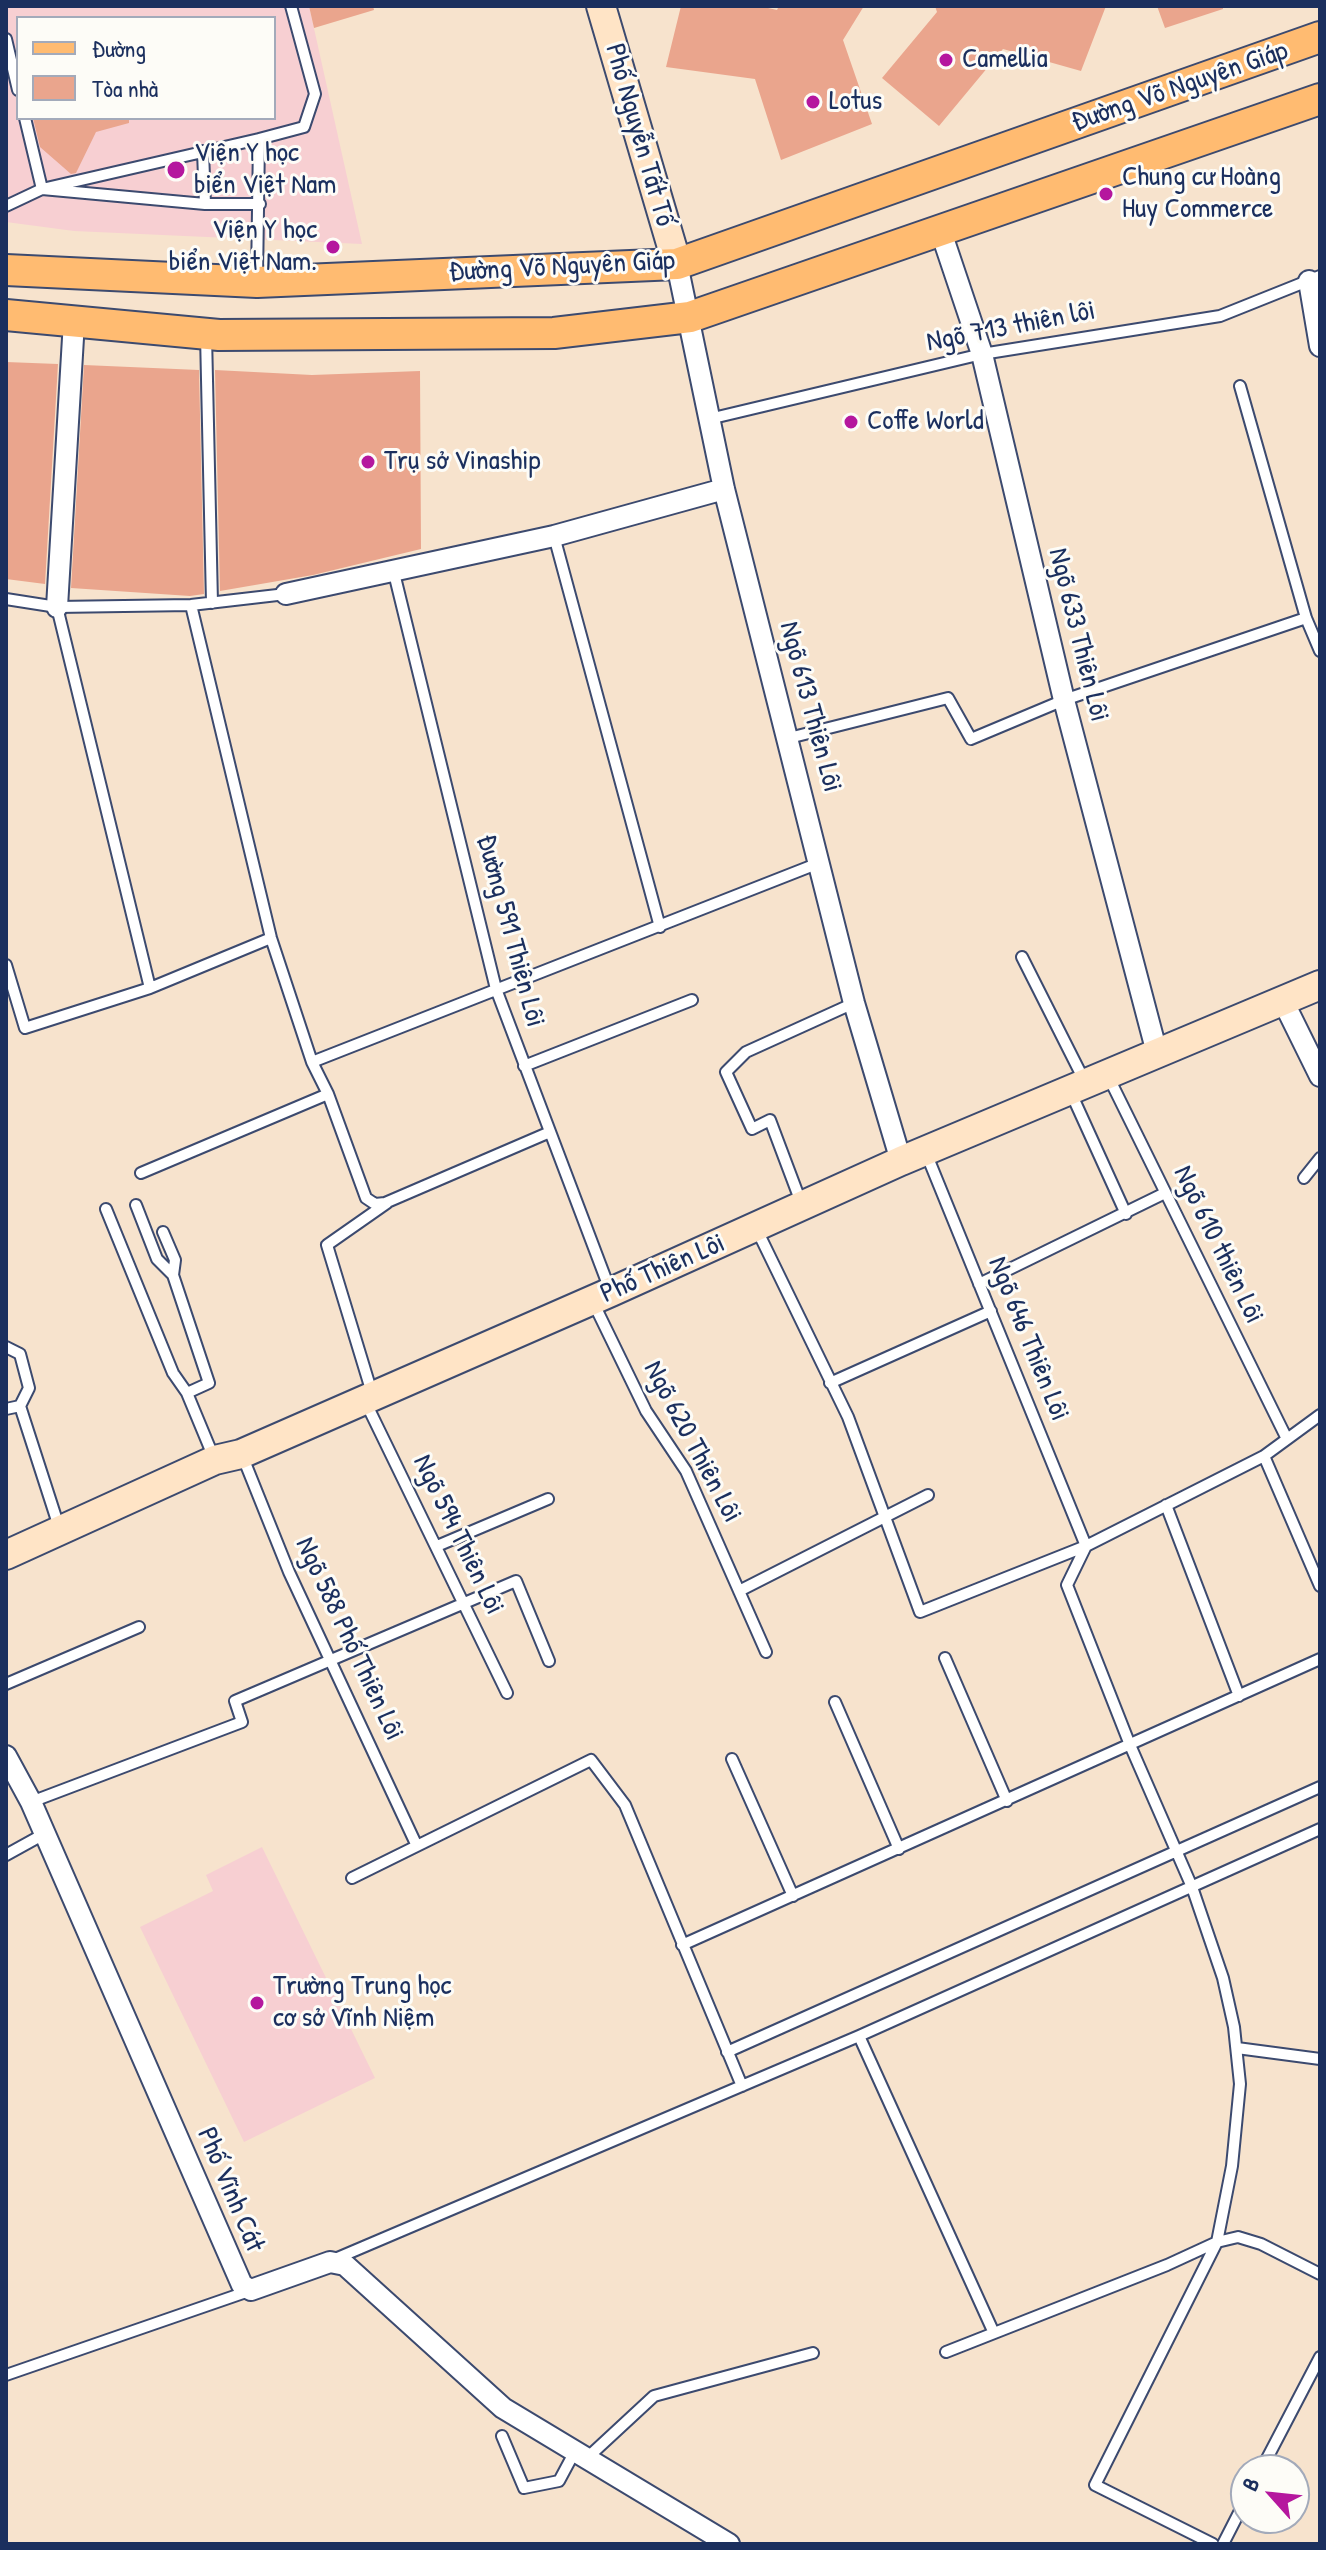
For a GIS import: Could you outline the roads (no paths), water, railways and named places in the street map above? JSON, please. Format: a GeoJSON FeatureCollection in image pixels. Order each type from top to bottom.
{"type":"FeatureCollection","features":[{"type":"Feature","properties":{"kind":"main road","name":"Phố Nguyễn Tất Tố"},"geometry":{"type":"LineString","coordinates":[[601,6],[677,264]]}},
{"type":"Feature","properties":{"kind":"main road","name":"Đường Võ Nguyên Giáp"},"geometry":{"type":"LineString","coordinates":[[6,270],[257,282],[677,264],[1320,37]]}},
{"type":"Feature","properties":{"kind":"main road","name":"Đường Võ Nguyên Giáp"},"geometry":{"type":"LineString","coordinates":[[6,315],[206,333],[554,333],[690,317],[1320,99]]}},
{"type":"Feature","properties":{"kind":"main road","name":"Phố Thiên Lôi"},"geometry":{"type":"LineString","coordinates":[[6,1555],[757,1228],[913,1156],[1320,985]]}},
{"type":"Feature","properties":{"kind":"street","name":"Ngõ 633 Thiên Lôi"},"geometry":{"type":"LineString","coordinates":[[941,232],[982,354],[1064,700],[1157,1053]]}},
{"type":"Feature","properties":{"kind":"street","name":"Ngõ 613 Thiên Lôi"},"geometry":{"type":"LineString","coordinates":[[677,264],[724,489],[821,862],[854,1003],[913,1156]]}},
{"type":"Feature","properties":{"kind":"street"},"geometry":{"type":"LineString","coordinates":[[1314,278],[1320,346]]}},
{"type":"Feature","properties":{"kind":"street"},"geometry":{"type":"LineString","coordinates":[[57,607],[74,321]]}},
{"type":"Feature","properties":{"kind":"street"},"geometry":{"type":"LineString","coordinates":[[286,594],[554,536],[724,489]]}},
{"type":"Feature","properties":{"kind":"street"},"geometry":{"type":"LineString","coordinates":[[1283,1001],[1320,1076]]}},
{"type":"Feature","properties":{"kind":"street","name":"Phố Vĩnh Cát"},"geometry":{"type":"LineString","coordinates":[[6,1756],[31,1802],[239,2282],[251,2290],[330,2262]]}},
{"type":"Feature","properties":{"kind":"street"},"geometry":{"type":"LineString","coordinates":[[330,2262],[345,2265],[503,2408],[729,2544]]}},
{"type":"Feature","properties":{"kind":"lane"},"geometry":{"type":"LineString","coordinates":[[6,206],[42,189],[304,127],[315,94],[291,6]]}},
{"type":"Feature","properties":{"kind":"lane"},"geometry":{"type":"LineString","coordinates":[[6,39],[16,82]]}},
{"type":"Feature","properties":{"kind":"lane"},"geometry":{"type":"LineString","coordinates":[[25,120],[42,189]]}},
{"type":"Feature","properties":{"kind":"lane"},"geometry":{"type":"LineString","coordinates":[[257,282],[259,139]]}},
{"type":"Feature","properties":{"kind":"lane"},"geometry":{"type":"LineString","coordinates":[[203,151],[205,204]]}},
{"type":"Feature","properties":{"kind":"lane"},"geometry":{"type":"LineString","coordinates":[[42,189],[205,204],[260,204]]}},
{"type":"Feature","properties":{"kind":"lane","name":"Ngõ 713 thiên lôi"},"geometry":{"type":"LineString","coordinates":[[709,419],[982,354],[1220,316],[1314,278]]}},
{"type":"Feature","properties":{"kind":"lane"},"geometry":{"type":"LineString","coordinates":[[206,333],[212,603]]}},
{"type":"Feature","properties":{"kind":"lane"},"geometry":{"type":"LineString","coordinates":[[1240,386],[1306,618],[1320,651]]}},
{"type":"Feature","properties":{"kind":"lane"},"geometry":{"type":"LineString","coordinates":[[554,536],[660,927]]}},
{"type":"Feature","properties":{"kind":"lane","name":"Đường 591 Thiên Lôi"},"geometry":{"type":"LineString","coordinates":[[394,573],[496,989],[550,1132],[601,1296]]}},
{"type":"Feature","properties":{"kind":"lane"},"geometry":{"type":"LineString","coordinates":[[6,599],[57,607],[191,605],[286,594]]}},
{"type":"Feature","properties":{"kind":"lane"},"geometry":{"type":"LineString","coordinates":[[191,605],[271,938],[312,1062],[328,1094],[366,1198],[375,1204],[390,1201],[550,1132]]}},
{"type":"Feature","properties":{"kind":"lane"},"geometry":{"type":"LineString","coordinates":[[57,607],[150,988]]}},
{"type":"Feature","properties":{"kind":"lane"},"geometry":{"type":"LineString","coordinates":[[789,738],[948,698],[971,739],[1064,700],[1306,618]]}},
{"type":"Feature","properties":{"kind":"lane"},"geometry":{"type":"LineString","coordinates":[[312,1062],[821,862]]}},
{"type":"Feature","properties":{"kind":"lane"},"geometry":{"type":"LineString","coordinates":[[6,965],[25,1028],[150,988],[271,938]]}},
{"type":"Feature","properties":{"kind":"lane"},"geometry":{"type":"LineString","coordinates":[[1022,957],[1088,1083],[1126,1214]]}},
{"type":"Feature","properties":{"kind":"lane"},"geometry":{"type":"LineString","coordinates":[[524,1066],[692,1000]]}},
{"type":"Feature","properties":{"kind":"lane"},"geometry":{"type":"LineString","coordinates":[[803,1207],[770,1120],[752,1129],[726,1072],[746,1052],[854,1003]]}},
{"type":"Feature","properties":{"kind":"lane","name":"Ngõ 610 thiên Lôi"},"geometry":{"type":"LineString","coordinates":[[1088,1083],[1165,1193],[1286,1437]]}},
{"type":"Feature","properties":{"kind":"lane"},"geometry":{"type":"LineString","coordinates":[[141,1173],[328,1094]]}},
{"type":"Feature","properties":{"kind":"lane","name":"Ngõ 646 Thiên Lôi"},"geometry":{"type":"LineString","coordinates":[[913,1156],[991,1311],[1086,1546]]}},
{"type":"Feature","properties":{"kind":"lane"},"geometry":{"type":"LineString","coordinates":[[1304,1178],[1320,1158]]}},
{"type":"Feature","properties":{"kind":"lane"},"geometry":{"type":"LineString","coordinates":[[979,1284],[1165,1193]]}},
{"type":"Feature","properties":{"kind":"lane","name":"Ngõ 594 Thiên Lôi"},"geometry":{"type":"LineString","coordinates":[[390,1201],[327,1245],[368,1397],[507,1693]]}},
{"type":"Feature","properties":{"kind":"lane"},"geometry":{"type":"LineString","coordinates":[[136,1205],[157,1259],[173,1275]]}},
{"type":"Feature","properties":{"kind":"lane","name":"Ngõ 588 Phố Thiên Lôi"},"geometry":{"type":"LineString","coordinates":[[106,1209],[173,1373],[228,1457],[289,1572],[416,1844]]}},
{"type":"Feature","properties":{"kind":"lane"},"geometry":{"type":"LineString","coordinates":[[757,1228],[848,1417],[920,1612],[1086,1546],[1264,1456],[1320,1415]]}},
{"type":"Feature","properties":{"kind":"lane"},"geometry":{"type":"LineString","coordinates":[[163,1232],[175,1260],[173,1275],[209,1383],[187,1393]]}},
{"type":"Feature","properties":{"kind":"lane","name":"Ngõ 620 Thiên Lôi"},"geometry":{"type":"LineString","coordinates":[[601,1296],[646,1411],[686,1471],[766,1652]]}},
{"type":"Feature","properties":{"kind":"lane"},"geometry":{"type":"LineString","coordinates":[[830,1383],[991,1311]]}},
{"type":"Feature","properties":{"kind":"lane"},"geometry":{"type":"LineString","coordinates":[[6,1347],[20,1354],[29,1388],[20,1406],[60,1530]]}},
{"type":"Feature","properties":{"kind":"lane"},"geometry":{"type":"LineString","coordinates":[[6,1409],[20,1406]]}},
{"type":"Feature","properties":{"kind":"lane"},"geometry":{"type":"LineString","coordinates":[[1264,1456],[1320,1586]]}},
{"type":"Feature","properties":{"kind":"lane"},"geometry":{"type":"LineString","coordinates":[[739,1591],[928,1495]]}},
{"type":"Feature","properties":{"kind":"lane"},"geometry":{"type":"LineString","coordinates":[[437,1546],[548,1499]]}},
{"type":"Feature","properties":{"kind":"lane"},"geometry":{"type":"LineString","coordinates":[[1166,1505],[1239,1696]]}},
{"type":"Feature","properties":{"kind":"lane"},"geometry":{"type":"LineString","coordinates":[[1086,1546],[1067,1585],[1130,1745],[1192,1887],[1223,1978],[1237,2048],[1240,2084],[1232,2166],[1217,2242],[1095,2485],[1213,2544]]}},
{"type":"Feature","properties":{"kind":"lane"},"geometry":{"type":"LineString","coordinates":[[31,1802],[242,1722],[235,1701],[333,1662],[516,1581],[549,1661]]}},
{"type":"Feature","properties":{"kind":"lane"},"geometry":{"type":"LineString","coordinates":[[6,1684],[139,1627]]}},
{"type":"Feature","properties":{"kind":"lane"},"geometry":{"type":"LineString","coordinates":[[945,1658],[1007,1801]]}},
{"type":"Feature","properties":{"kind":"lane"},"geometry":{"type":"LineString","coordinates":[[682,1945],[1320,1659]]}},
{"type":"Feature","properties":{"kind":"lane"},"geometry":{"type":"LineString","coordinates":[[835,1702],[899,1849]]}},
{"type":"Feature","properties":{"kind":"lane"},"geometry":{"type":"LineString","coordinates":[[732,1759],[793,1896]]}},
{"type":"Feature","properties":{"kind":"lane"},"geometry":{"type":"LineString","coordinates":[[352,1878],[591,1760],[625,1805],[742,2086]]}},
{"type":"Feature","properties":{"kind":"lane"},"geometry":{"type":"LineString","coordinates":[[727,2052],[1320,1787]]}},
{"type":"Feature","properties":{"kind":"lane"},"geometry":{"type":"LineString","coordinates":[[330,2262],[859,2036],[1320,1829]]}},
{"type":"Feature","properties":{"kind":"lane"},"geometry":{"type":"LineString","coordinates":[[6,1855],[44,1834]]}},
{"type":"Feature","properties":{"kind":"lane"},"geometry":{"type":"LineString","coordinates":[[859,2036],[993,2331]]}},
{"type":"Feature","properties":{"kind":"lane"},"geometry":{"type":"LineString","coordinates":[[1237,2048],[1320,2059]]}},
{"type":"Feature","properties":{"kind":"lane"},"geometry":{"type":"LineString","coordinates":[[946,2352],[1167,2265],[1217,2242],[1238,2237],[1261,2244],[1320,2274]]}},
{"type":"Feature","properties":{"kind":"lane"},"geometry":{"type":"LineString","coordinates":[[6,2375],[251,2290]]}},
{"type":"Feature","properties":{"kind":"lane"},"geometry":{"type":"LineString","coordinates":[[502,2436],[524,2488],[559,2481],[580,2456],[654,2396],[813,2353]]}},
{"type":"Feature","properties":{"kind":"lane"},"geometry":{"type":"LineString","coordinates":[[1269,2454],[1320,2357]]}},
{"type":"Feature","properties":{"kind":"place","name":"Camellia"},"geometry":{"type":"Point","coordinates":[946,60]}},
{"type":"Feature","properties":{"kind":"place","name":"Lotus"},"geometry":{"type":"Point","coordinates":[813,102]}},
{"type":"Feature","properties":{"kind":"place","name":"Viện Y học biển Việt Nam"},"geometry":{"type":"Point","coordinates":[176,170]}},
{"type":"Feature","properties":{"kind":"place","name":"Chung cư Hoàng Huy Commerce"},"geometry":{"type":"Point","coordinates":[1106,194]}},
{"type":"Feature","properties":{"kind":"place","name":"Viện Y học biển Việt Nam."},"geometry":{"type":"Point","coordinates":[333,247]}},
{"type":"Feature","properties":{"kind":"place","name":"Coffe World"},"geometry":{"type":"Point","coordinates":[851,422]}},
{"type":"Feature","properties":{"kind":"place","name":"Trụ sở Vinaship"},"geometry":{"type":"Point","coordinates":[368,462]}},
{"type":"Feature","properties":{"kind":"place","name":"Trường Trung học cơ sở Vĩnh Niệm"},"geometry":{"type":"Point","coordinates":[257,2003]}}]}
